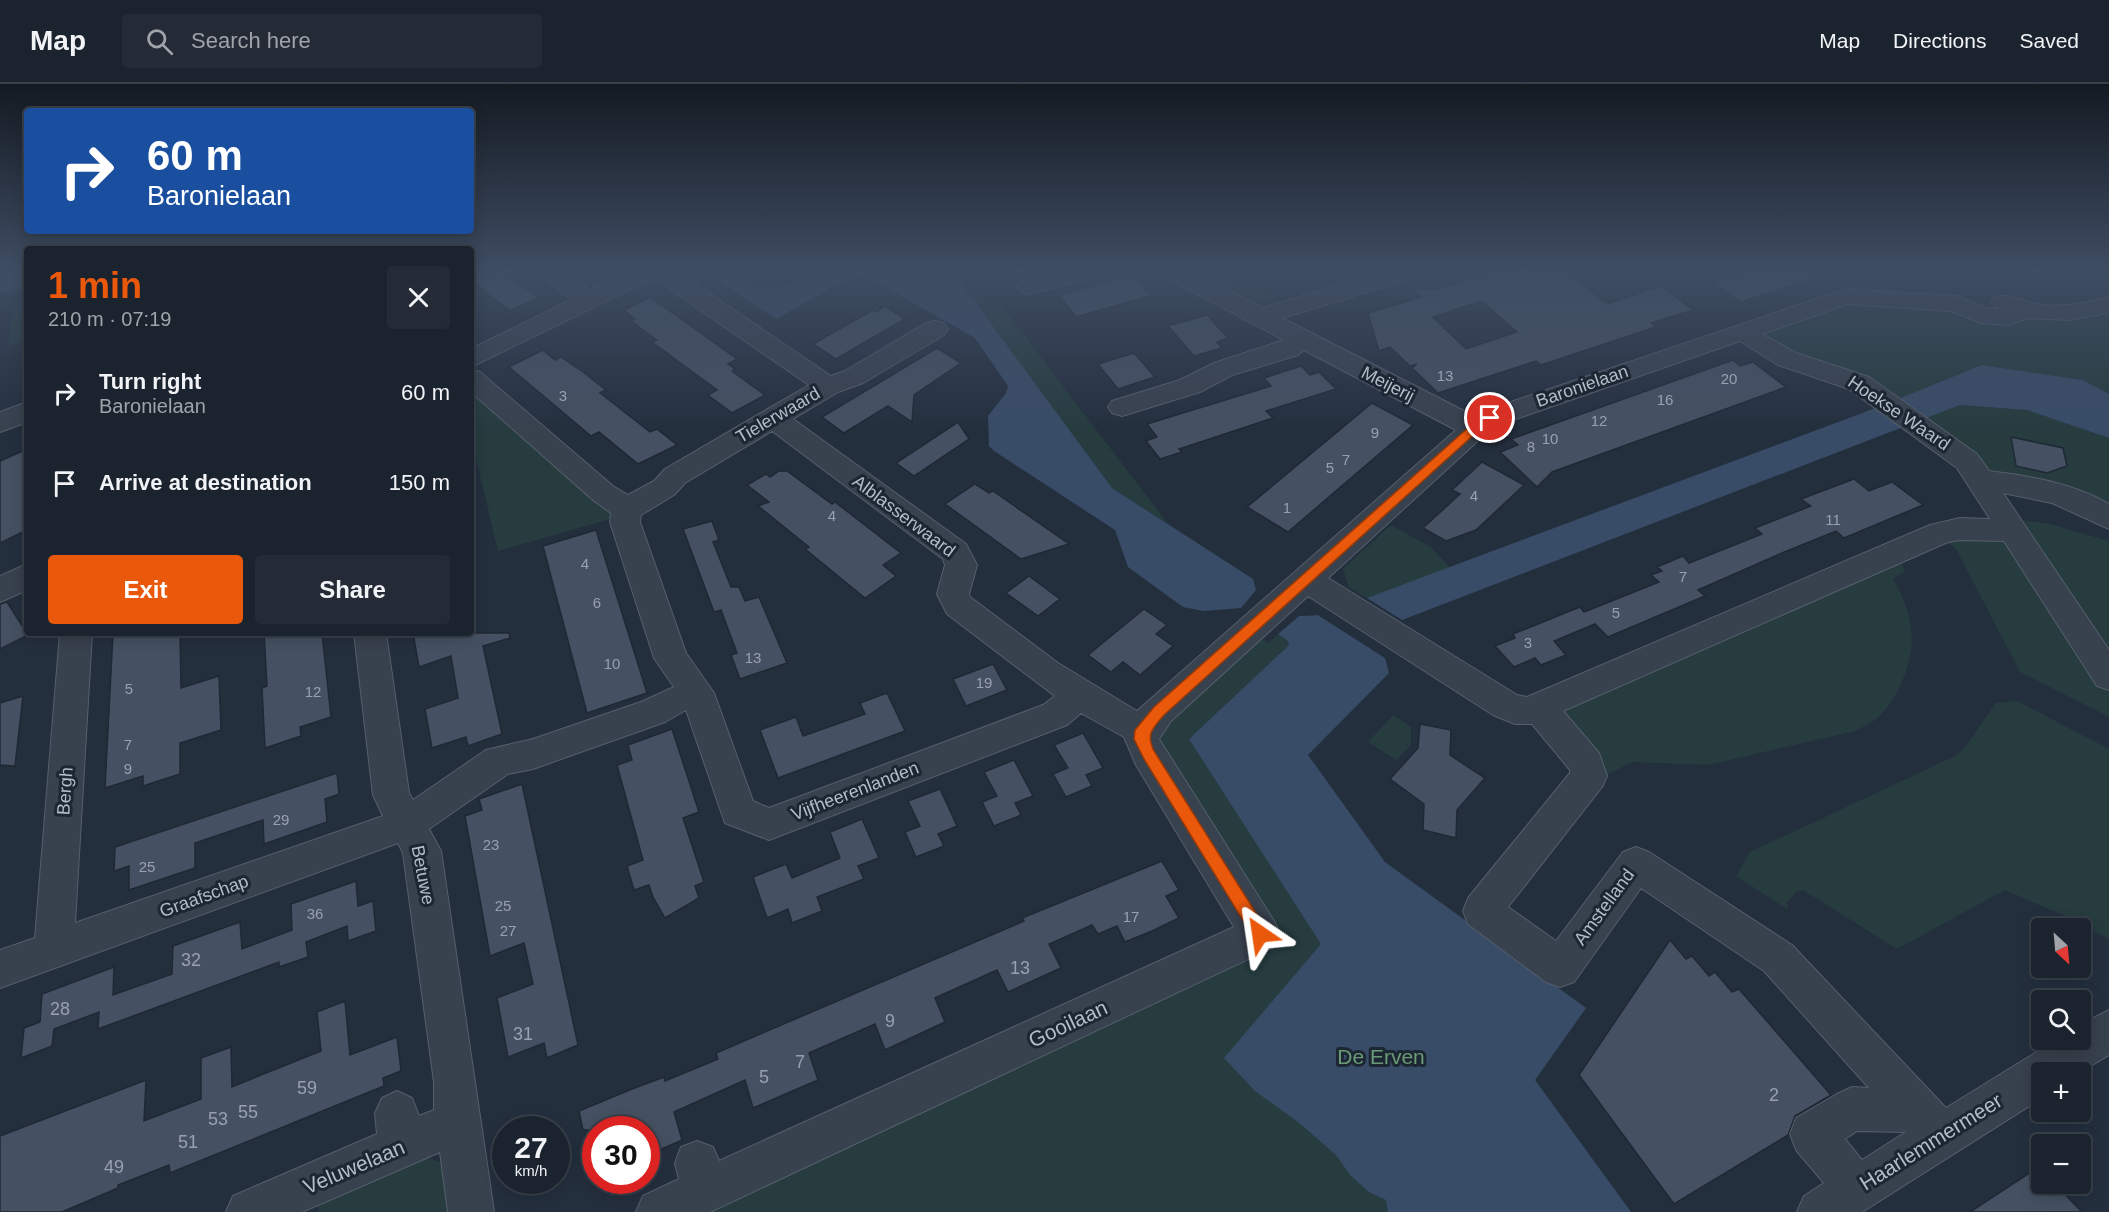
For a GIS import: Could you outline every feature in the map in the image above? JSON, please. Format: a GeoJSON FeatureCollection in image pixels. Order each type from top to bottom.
{"type":"FeatureCollection","features":[{"type":"Feature","properties":{"kind":"street"},"geometry":{"type":"LineString","coordinates":[[474,358],[540,325]]}},
{"type":"Feature","properties":{"kind":"street"},"geometry":{"type":"LineString","coordinates":[[738,325],[828,386]]}},
{"type":"Feature","properties":{"kind":"street","name":"Meijerij"},"geometry":{"type":"LineString","coordinates":[[1264,325],[1302,339],[1469,419]]}},
{"type":"Feature","properties":{"kind":"street","name":"Baronielaan"},"geometry":{"type":"LineString","coordinates":[[1142,730],[1159,711],[1306,579],[1469,419],[1490,418],[1762,325]]}},
{"type":"Feature","properties":{"kind":"street","name":"Tielerwaard"},"geometry":{"type":"LineString","coordinates":[[626,510],[664,488],[675,476],[773,418],[828,386],[854,377],[935,329]]}},
{"type":"Feature","properties":{"kind":"street","name":"Hoekse Waard"},"geometry":{"type":"LineString","coordinates":[[1742,331],[1773,353],[1840,374],[1874,393],[1961,456],[1980,480],[2109,677]]}},
{"type":"Feature","properties":{"kind":"street"},"geometry":{"type":"LineString","coordinates":[[1122,409],[1190,386],[1223,369],[1289,349],[1302,339]]}},
{"type":"Feature","properties":{"kind":"street"},"geometry":{"type":"LineString","coordinates":[[474,381],[603,493],[612,497],[626,510]]}},
{"type":"Feature","properties":{"kind":"street"},"geometry":{"type":"LineString","coordinates":[[0,422],[24,412]]}},
{"type":"Feature","properties":{"kind":"street","name":"Alblasserwaard"},"geometry":{"type":"LineString","coordinates":[[773,418],[955,552],[962,565],[954,590],[955,602],[1061,684],[1142,730]]}},
{"type":"Feature","properties":{"kind":"street"},"geometry":{"type":"LineString","coordinates":[[1980,480],[2025,486],[2058,494],[2088,506],[2109,518]]}},
{"type":"Feature","properties":{"kind":"street","name":"Vijfheerenlanden"},"geometry":{"type":"LineString","coordinates":[[626,510],[626,522],[671,658],[697,693],[738,812],[769,824],[1055,715],[1070,703],[1086,697]]}},
{"type":"Feature","properties":{"kind":"street"},"geometry":{"type":"LineString","coordinates":[[1306,579],[1511,708],[1523,711],[1539,708],[1946,531],[2013,531]]}},
{"type":"Feature","properties":{"kind":"street"},"geometry":{"type":"LineString","coordinates":[[0,590],[24,578]]}},
{"type":"Feature","properties":{"kind":"street","name":"Bergh"},"geometry":{"type":"LineString","coordinates":[[31,962],[76,636]]}},
{"type":"Feature","properties":{"kind":"street","name":"Betuwe"},"geometry":{"type":"LineString","coordinates":[[370,636],[392,795],[422,851],[455,1082],[458,1122]]}},
{"type":"Feature","properties":{"kind":"street"},"geometry":{"type":"LineString","coordinates":[[408,823],[500,761],[532,754],[653,712],[697,693]]}},
{"type":"Feature","properties":{"kind":"street","name":"Amstelland"},"geometry":{"type":"LineString","coordinates":[[1539,708],[1586,764],[1589,776],[1482,911],[1560,968],[1636,864],[1778,958],[1931,1123]]}},
{"type":"Feature","properties":{"kind":"street","name":"Gooilaan"},"geometry":{"type":"LineString","coordinates":[[659,1212],[701,1177],[1126,982],[1260,934],[1149,755],[1141,739],[1142,730]]}},
{"type":"Feature","properties":{"kind":"street","name":"Graafschap"},"geometry":{"type":"LineString","coordinates":[[31,962],[408,823]]}},
{"type":"Feature","properties":{"kind":"street","name":"Haarlemmermeer"},"geometry":{"type":"LineString","coordinates":[[2060,1062],[2109,1031]]}},
{"type":"Feature","properties":{"kind":"street","name":"Haarlemmermeer"},"geometry":{"type":"LineString","coordinates":[[1820,1212],[1857,1188],[1931,1123],[2031,1078]]}},
{"type":"Feature","properties":{"kind":"street"},"geometry":{"type":"LineString","coordinates":[[1857,1188],[1812,1134],[1852,1109],[1931,1123]]}},
{"type":"Feature","properties":{"kind":"street"},"geometry":{"type":"LineString","coordinates":[[458,1122],[471,1212]]}},
{"type":"Feature","properties":{"kind":"street","name":"Veluwelaan"},"geometry":{"type":"LineString","coordinates":[[249,1212],[399,1130],[458,1122]]}},
{"type":"Feature","properties":{"kind":"green space"},"geometry":{"type":"Polygon","coordinates":[[[11,325],[24,325],[24,341],[8,347],[11,325]]]}},
{"type":"Feature","properties":{"kind":"green space"},"geometry":{"type":"Polygon","coordinates":[[[992,325],[1016,325],[1168,524],[1112,488],[992,325]]]}},
{"type":"Feature","properties":{"kind":"green space"},"geometry":{"type":"Polygon","coordinates":[[[1787,325],[2109,325],[2109,394],[2083,380],[1982,365],[1898,400],[1793,356],[1763,337],[1762,334],[1787,325]]]}},
{"type":"Feature","properties":{"kind":"green space"},"geometry":{"type":"Polygon","coordinates":[[[474,392],[617,517],[498,551],[474,451],[474,392]]]}},
{"type":"Feature","properties":{"kind":"green space"},"geometry":{"type":"Polygon","coordinates":[[[1960,405],[2027,410],[2109,438],[2109,511],[1982,468],[1923,418],[1960,405]]]}},
{"type":"Feature","properties":{"kind":"green space"},"geometry":{"type":"Polygon","coordinates":[[[2023,520],[2050,524],[2109,541],[2109,656],[2023,520]]]}},
{"type":"Feature","properties":{"kind":"green space"},"geometry":{"type":"Polygon","coordinates":[[[1391,525],[1432,548],[1450,568],[1367,598],[1349,587],[1343,569],[1391,525]]]}},
{"type":"Feature","properties":{"kind":"green space"},"geometry":{"type":"Polygon","coordinates":[[[1988,537],[2003,541],[2016,550],[2109,691],[2109,717],[2020,672],[1956,549],[1945,541],[1988,537]]]}},
{"type":"Feature","properties":{"kind":"green space"},"geometry":{"type":"Polygon","coordinates":[[[1901,561],[1905,572],[1893,578],[1909,615],[1912,640],[1909,661],[1901,684],[1890,704],[1876,719],[1855,731],[1708,765],[1633,762],[1604,776],[1559,711],[1901,561]]]}},
{"type":"Feature","properties":{"kind":"green space","name":"De Erven"},"geometry":{"type":"Polygon","coordinates":[[[1278,634],[1289,641],[1289,645],[1189,739],[1586,1008],[1535,1080],[1631,1212],[697,1212],[1280,939],[1162,753],[1158,734],[1258,636],[1268,643],[1278,634]]]}},
{"type":"Feature","properties":{"kind":"green space"},"geometry":{"type":"Polygon","coordinates":[[[2017,701],[2109,749],[2109,939],[2091,929],[2091,918],[2070,918],[2005,890],[1897,949],[1803,890],[1796,892],[1787,903],[1788,910],[1736,876],[1750,852],[1953,757],[1963,750],[1996,703],[2017,701]]]}},
{"type":"Feature","properties":{"kind":"green space"},"geometry":{"type":"Polygon","coordinates":[[[1393,715],[1411,727],[1411,745],[1396,760],[1368,742],[1393,715]]]}},
{"type":"Feature","properties":{"kind":"green space"},"geometry":{"type":"Polygon","coordinates":[[[426,1157],[442,1163],[453,1212],[319,1212],[318,1201],[426,1157]]]}},
{"type":"Feature","properties":{"kind":"water"},"geometry":{"type":"Polygon","coordinates":[[[951,325],[992,325],[1112,488],[1253,579],[1256,590],[1241,608],[1203,611],[1183,607],[1128,567],[1115,530],[989,446],[988,416],[1006,393],[1008,386],[975,338],[951,325]]]}},
{"type":"Feature","properties":{"kind":"water"},"geometry":{"type":"Polygon","coordinates":[[[1982,365],[2083,380],[2109,394],[2109,438],[2027,410],[1960,405],[1402,620],[1367,598],[1881,406],[1982,365]]]}},
{"type":"Feature","properties":{"kind":"water"},"geometry":{"type":"Polygon","coordinates":[[[1318,615],[1385,658],[1389,673],[1308,755],[1385,862],[1586,1008],[1535,1080],[1631,1212],[1388,1212],[1386,1200],[1369,1192],[1350,1175],[1336,1155],[1298,1122],[1255,1091],[1224,1058],[1321,944],[1189,739],[1289,645],[1288,641],[1278,634],[1299,616],[1318,615]]]}},
{"type":"Feature","properties":{"kind":"pier"},"geometry":{"type":"Polygon","coordinates":[[[1320,613],[1387,656],[1389,666],[1385,658],[1318,615],[1299,616],[1275,636],[1276,632],[1297,614],[1320,613]]]}},
{"type":"Feature","properties":{"kind":"building"},"geometry":{"type":"Polygon","coordinates":[[[636,325],[689,325],[737,359],[728,364],[735,369],[732,371],[765,395],[732,413],[708,395],[717,390],[652,342],[657,340],[636,325]]]}},
{"type":"Feature","properties":{"kind":"building"},"geometry":{"type":"Polygon","coordinates":[[[847,325],[895,325],[836,359],[813,344],[847,325]]]}},
{"type":"Feature","properties":{"kind":"building"},"geometry":{"type":"Polygon","coordinates":[[[1216,325],[1228,338],[1217,342],[1222,348],[1194,356],[1168,326],[1216,325]]]}},
{"type":"Feature","properties":{"kind":"building"},"geometry":{"type":"Polygon","coordinates":[[[1371,325],[1441,325],[1466,349],[1517,332],[1508,325],[1653,325],[1656,327],[1541,365],[1536,361],[1438,393],[1412,368],[1417,364],[1410,366],[1390,347],[1379,351],[1371,325]]]}},
{"type":"Feature","properties":{"kind":"building"},"geometry":{"type":"Polygon","coordinates":[[[937,348],[961,363],[914,395],[912,422],[888,406],[844,433],[822,417],[937,348]]]}},
{"type":"Feature","properties":{"kind":"building"},"geometry":{"type":"Polygon","coordinates":[[[543,350],[555,360],[561,357],[583,372],[606,390],[600,393],[650,432],[657,429],[677,445],[638,464],[599,432],[591,436],[509,367],[543,350]]]}},
{"type":"Feature","properties":{"kind":"building"},"geometry":{"type":"Polygon","coordinates":[[[1134,353],[1155,377],[1118,389],[1098,364],[1134,353]]]}},
{"type":"Feature","properties":{"kind":"building"},"geometry":{"type":"Polygon","coordinates":[[[1733,360],[1740,366],[1753,362],[1786,387],[1552,472],[1537,487],[1500,452],[1518,445],[1511,439],[1733,360]]]}},
{"type":"Feature","properties":{"kind":"building"},"geometry":{"type":"Polygon","coordinates":[[[1301,366],[1310,375],[1319,372],[1336,389],[1266,411],[1273,418],[1179,449],[1182,452],[1160,459],[1146,441],[1157,437],[1147,424],[1271,386],[1264,378],[1301,366]]]}},
{"type":"Feature","properties":{"kind":"building"},"geometry":{"type":"Polygon","coordinates":[[[1372,403],[1413,425],[1288,532],[1247,507],[1372,403]]]}},
{"type":"Feature","properties":{"kind":"building"},"geometry":{"type":"Polygon","coordinates":[[[958,422],[969,439],[914,476],[896,463],[958,422]]]}},
{"type":"Feature","properties":{"kind":"building"},"geometry":{"type":"Polygon","coordinates":[[[2011,437],[2063,448],[2067,466],[2047,473],[2016,466],[2011,437]]]}},
{"type":"Feature","properties":{"kind":"building"},"geometry":{"type":"Polygon","coordinates":[[[24,450],[24,531],[0,543],[0,461],[24,450]]]}},
{"type":"Feature","properties":{"kind":"building"},"geometry":{"type":"Polygon","coordinates":[[[1482,462],[1524,485],[1476,530],[1446,541],[1423,528],[1460,494],[1452,490],[1482,462]]]}},
{"type":"Feature","properties":{"kind":"building"},"geometry":{"type":"Polygon","coordinates":[[[779,471],[787,471],[832,504],[835,502],[901,553],[883,565],[896,576],[865,598],[805,549],[809,547],[758,506],[769,502],[747,485],[766,474],[770,477],[779,471]]]}},
{"type":"Feature","properties":{"kind":"building"},"geometry":{"type":"Polygon","coordinates":[[[1854,479],[1869,491],[1892,482],[1923,505],[1844,538],[1836,531],[1782,553],[1698,590],[1705,596],[1608,637],[1595,624],[1554,641],[1566,655],[1541,665],[1535,658],[1514,667],[1495,646],[1515,638],[1513,634],[1580,607],[1584,612],[1659,582],[1651,575],[1662,571],[1657,567],[1683,556],[1689,563],[1762,534],[1755,528],[1811,506],[1801,499],[1854,479]]]}},
{"type":"Feature","properties":{"kind":"building"},"geometry":{"type":"Polygon","coordinates":[[[975,484],[989,493],[993,491],[1069,544],[1021,559],[945,504],[975,484]]]}},
{"type":"Feature","properties":{"kind":"building"},"geometry":{"type":"Polygon","coordinates":[[[712,521],[719,540],[713,542],[731,587],[739,587],[745,601],[759,597],[787,663],[740,679],[731,655],[737,653],[721,610],[714,612],[683,529],[712,521]]]}},
{"type":"Feature","properties":{"kind":"building"},"geometry":{"type":"Polygon","coordinates":[[[596,530],[647,693],[587,713],[543,546],[596,530]]]}},
{"type":"Feature","properties":{"kind":"building"},"geometry":{"type":"Polygon","coordinates":[[[1029,576],[1060,599],[1038,616],[1006,593],[1029,576]]]}},
{"type":"Feature","properties":{"kind":"building"},"geometry":{"type":"Polygon","coordinates":[[[7,602],[24,629],[24,636],[26,636],[0,649],[0,604],[7,602]]]}},
{"type":"Feature","properties":{"kind":"building"},"geometry":{"type":"Polygon","coordinates":[[[1144,609],[1167,625],[1156,634],[1173,646],[1140,675],[1123,662],[1111,672],[1088,655],[1144,609]]]}},
{"type":"Feature","properties":{"kind":"building"},"geometry":{"type":"Polygon","coordinates":[[[474,633],[509,633],[510,638],[483,646],[502,734],[468,746],[466,737],[432,748],[425,709],[458,698],[451,656],[419,667],[414,636],[474,636],[474,633]]]}},
{"type":"Feature","properties":{"kind":"building"},"geometry":{"type":"Polygon","coordinates":[[[113,636],[180,636],[181,688],[219,676],[221,730],[180,743],[180,774],[143,786],[143,776],[105,788],[113,636]]]}},
{"type":"Feature","properties":{"kind":"building"},"geometry":{"type":"Polygon","coordinates":[[[264,636],[322,636],[331,717],[300,727],[301,736],[265,748],[262,688],[267,686],[264,636]]]}},
{"type":"Feature","properties":{"kind":"building"},"geometry":{"type":"Polygon","coordinates":[[[993,664],[1007,690],[966,706],[953,679],[993,664]]]}},
{"type":"Feature","properties":{"kind":"building"},"geometry":{"type":"Polygon","coordinates":[[[887,693],[905,731],[778,778],[760,730],[796,717],[803,736],[865,714],[860,703],[887,693]]]}},
{"type":"Feature","properties":{"kind":"building"},"geometry":{"type":"Polygon","coordinates":[[[23,696],[15,766],[0,765],[0,703],[23,696]]]}},
{"type":"Feature","properties":{"kind":"building"},"geometry":{"type":"Polygon","coordinates":[[[1420,724],[1451,730],[1450,755],[1485,778],[1457,810],[1456,838],[1423,830],[1424,804],[1390,779],[1418,748],[1420,724]]]}},
{"type":"Feature","properties":{"kind":"building"},"geometry":{"type":"Polygon","coordinates":[[[672,729],[699,812],[683,818],[704,882],[695,886],[699,898],[665,918],[649,885],[634,890],[627,866],[643,860],[617,765],[632,760],[628,745],[672,729]]]}},
{"type":"Feature","properties":{"kind":"building"},"geometry":{"type":"Polygon","coordinates":[[[1083,733],[1103,768],[1086,775],[1092,786],[1066,797],[1053,774],[1068,768],[1054,745],[1083,733]]]}},
{"type":"Feature","properties":{"kind":"building"},"geometry":{"type":"Polygon","coordinates":[[[1014,760],[1033,796],[1015,803],[1021,815],[994,826],[982,802],[997,796],[984,772],[1014,760]]]}},
{"type":"Feature","properties":{"kind":"building"},"geometry":{"type":"Polygon","coordinates":[[[337,773],[339,794],[325,799],[327,822],[264,844],[263,820],[195,843],[195,868],[129,890],[129,866],[114,871],[115,847],[337,773]]]}},
{"type":"Feature","properties":{"kind":"building"},"geometry":{"type":"Polygon","coordinates":[[[522,784],[578,1045],[547,1058],[544,1043],[508,1057],[497,998],[533,984],[524,943],[490,956],[465,816],[482,810],[479,799],[522,784]]]}},
{"type":"Feature","properties":{"kind":"building"},"geometry":{"type":"Polygon","coordinates":[[[940,789],[957,826],[938,834],[944,846],[916,857],[905,832],[920,826],[908,801],[940,789]]]}},
{"type":"Feature","properties":{"kind":"building"},"geometry":{"type":"Polygon","coordinates":[[[862,819],[879,858],[858,866],[864,879],[817,897],[822,911],[792,923],[788,909],[767,918],[753,877],[786,864],[792,878],[840,858],[830,832],[862,819]]]}},
{"type":"Feature","properties":{"kind":"building"},"geometry":{"type":"Polygon","coordinates":[[[1162,861],[1179,890],[1166,896],[1179,918],[1125,942],[1117,926],[1098,934],[1092,925],[1049,944],[1061,968],[1008,992],[997,970],[935,998],[945,1022],[885,1050],[875,1024],[809,1053],[818,1080],[753,1108],[745,1080],[674,1112],[682,1140],[660,1150],[660,1116],[582,1116],[582,1125],[579,1111],[664,1077],[665,1081],[718,1059],[716,1053],[1024,921],[1022,918],[1162,861]]]}},
{"type":"Feature","properties":{"kind":"building"},"geometry":{"type":"Polygon","coordinates":[[[356,881],[358,906],[373,901],[376,931],[348,941],[347,926],[306,942],[308,957],[279,967],[279,962],[98,1029],[99,1012],[54,1029],[52,1046],[21,1058],[24,1028],[40,1022],[42,994],[114,967],[113,995],[172,974],[173,946],[240,922],[242,949],[292,930],[291,904],[356,881]]]}},
{"type":"Feature","properties":{"kind":"building"},"geometry":{"type":"Polygon","coordinates":[[[1670,940],[1686,959],[1692,956],[1709,976],[1715,972],[1732,992],[1739,989],[1831,1095],[1795,1116],[1788,1135],[1674,1204],[1579,1075],[1670,940]]]}},
{"type":"Feature","properties":{"kind":"building"},"geometry":{"type":"Polygon","coordinates":[[[345,1001],[350,1055],[397,1037],[401,1071],[383,1078],[384,1086],[170,1173],[169,1165],[118,1185],[118,1188],[62,1212],[0,1212],[0,1136],[146,1080],[144,1121],[201,1099],[201,1058],[231,1047],[232,1087],[321,1051],[317,1012],[345,1001]]]}},
{"type":"Feature","properties":{"kind":"building"},"geometry":{"type":"Polygon","coordinates":[[[2031,1172],[2031,1194],[2065,1194],[2082,1212],[1970,1212],[2031,1172]]]}},
{"type":"Feature","properties":{"kind":"route"},"geometry":{"type":"LineString","coordinates":[[1260,934],[1144,747],[1141,739],[1142,730],[1159,711],[1267,613],[1474,428],[1490,418]]}}]}
